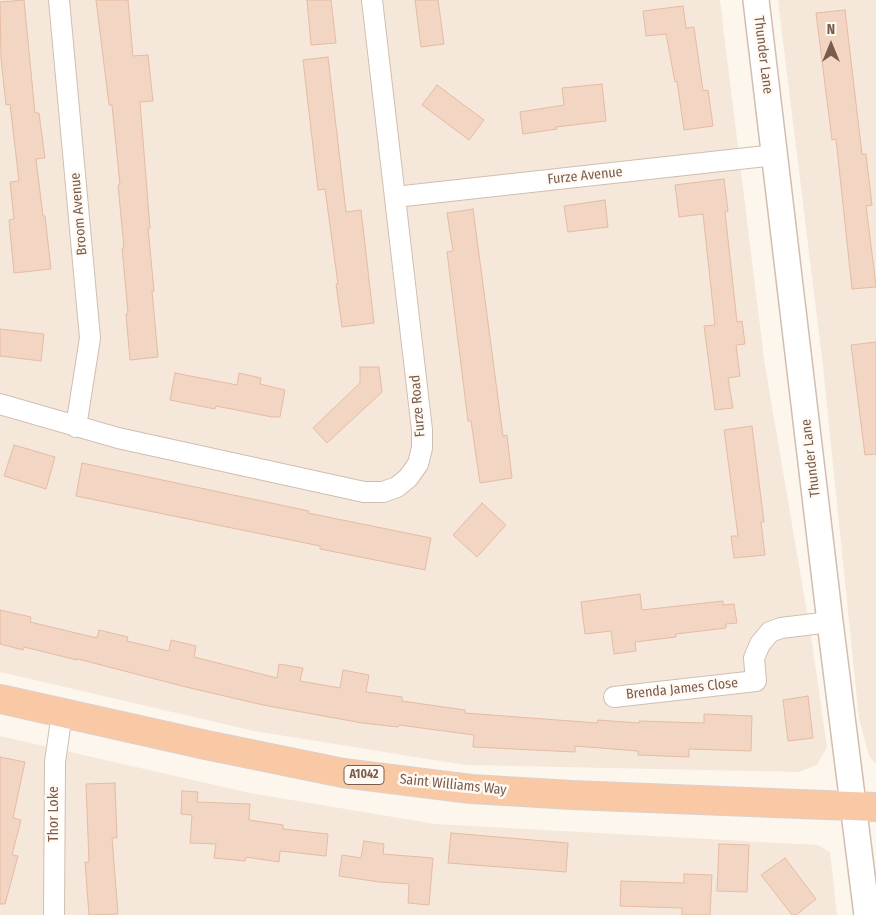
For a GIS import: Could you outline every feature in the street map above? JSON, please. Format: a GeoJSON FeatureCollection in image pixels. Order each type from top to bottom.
{"type":"FeatureCollection","features":[{"type":"Feature","properties":{"kind":"highway","name":"Saint Williams Way"},"geometry":{"type":"LineString","coordinates":[[0,699],[206,745],[343,772],[471,789],[572,795],[865,806]]}},
{"type":"Feature","properties":{"kind":"street","name":"Broom Avenue"},"geometry":{"type":"LineString","coordinates":[[59,0],[90,331],[76,427]]}},
{"type":"Feature","properties":{"kind":"street","name":"Furze Road"},"geometry":{"type":"LineString","coordinates":[[0,404],[118,438],[364,492],[383,492],[397,488],[408,478],[418,464],[422,448],[422,430],[372,0]]}},
{"type":"Feature","properties":{"kind":"street","name":"Thunder Lane"},"geometry":{"type":"LineString","coordinates":[[756,0],[830,622],[865,806],[867,915]]}},
{"type":"Feature","properties":{"kind":"street","name":"Furze Avenue"},"geometry":{"type":"LineString","coordinates":[[395,197],[775,155]]}},
{"type":"Feature","properties":{"kind":"street","name":"Brenda James Close"},"geometry":{"type":"LineString","coordinates":[[614,697],[756,681],[754,658],[760,644],[770,632],[781,628],[830,622]]}},
{"type":"Feature","properties":{"kind":"street","name":"Thor Loke"},"geometry":{"type":"LineString","coordinates":[[54,915],[55,762],[62,713]]}},
{"type":"Feature","properties":{"kind":"shaded area"},"geometry":{"type":"Polygon","coordinates":[[[0,0],[720,0],[764,359],[812,642],[827,747],[817,765],[799,772],[465,765],[254,731],[0,672],[0,0]]]}},
{"type":"Feature","properties":{"kind":"shaded area"},"geometry":{"type":"Polygon","coordinates":[[[778,0],[876,0],[876,764],[869,756],[859,719],[823,367],[778,0]]]}},
{"type":"Feature","properties":{"kind":"shaded area"},"geometry":{"type":"Polygon","coordinates":[[[0,736],[250,793],[435,824],[818,845],[830,852],[837,915],[0,915],[0,736]]]}},
{"type":"Feature","properties":{"kind":"building"},"geometry":{"type":"Polygon","coordinates":[[[24,0],[35,113],[39,113],[45,158],[36,159],[51,269],[14,273],[9,220],[14,219],[10,182],[19,181],[10,104],[6,105],[1,59],[0,2],[24,0]]]}},
{"type":"Feature","properties":{"kind":"building"},"geometry":{"type":"Polygon","coordinates":[[[96,0],[128,0],[133,56],[148,55],[153,101],[140,102],[158,357],[130,360],[122,248],[124,248],[118,185],[120,185],[112,105],[109,105],[96,0]]]}},
{"type":"Feature","properties":{"kind":"building"},"geometry":{"type":"Polygon","coordinates":[[[307,0],[331,0],[336,43],[311,45],[307,0]]]}},
{"type":"Feature","properties":{"kind":"building"},"geometry":{"type":"Polygon","coordinates":[[[415,0],[438,0],[444,44],[421,47],[415,0]]]}},
{"type":"Feature","properties":{"kind":"building"},"geometry":{"type":"Polygon","coordinates":[[[683,6],[686,28],[694,27],[703,91],[708,90],[713,126],[684,130],[677,81],[675,82],[666,34],[646,36],[643,11],[683,6]]]}},
{"type":"Feature","properties":{"kind":"building"},"geometry":{"type":"Polygon","coordinates":[[[845,10],[862,154],[866,154],[872,205],[866,206],[876,285],[876,287],[852,289],[836,139],[832,140],[816,13],[845,10]]]}},
{"type":"Feature","properties":{"kind":"building"},"geometry":{"type":"Polygon","coordinates":[[[328,57],[346,212],[361,210],[374,323],[342,327],[325,189],[318,190],[303,60],[328,57]]]}},
{"type":"Feature","properties":{"kind":"building"},"geometry":{"type":"Polygon","coordinates":[[[602,84],[606,121],[556,127],[557,129],[523,134],[520,112],[564,105],[562,88],[602,84]]]}},
{"type":"Feature","properties":{"kind":"building"},"geometry":{"type":"Polygon","coordinates":[[[437,85],[484,120],[469,140],[422,105],[437,85]]]}},
{"type":"Feature","properties":{"kind":"building"},"geometry":{"type":"Polygon","coordinates":[[[724,179],[728,211],[725,212],[737,322],[742,321],[745,344],[736,345],[740,376],[728,378],[733,408],[715,410],[704,326],[715,325],[703,214],[679,217],[675,185],[724,179]]]}},
{"type":"Feature","properties":{"kind":"building"},"geometry":{"type":"Polygon","coordinates":[[[605,200],[608,227],[568,232],[564,206],[605,200]]]}},
{"type":"Feature","properties":{"kind":"building"},"geometry":{"type":"Polygon","coordinates":[[[473,209],[503,436],[507,435],[512,478],[480,483],[471,421],[468,421],[447,252],[453,251],[447,213],[473,209]]]}},
{"type":"Feature","properties":{"kind":"building"},"geometry":{"type":"Polygon","coordinates":[[[0,329],[44,334],[41,361],[0,356],[0,329]]]}},
{"type":"Feature","properties":{"kind":"building"},"geometry":{"type":"Polygon","coordinates":[[[876,342],[876,454],[865,455],[851,345],[876,342]]]}},
{"type":"Feature","properties":{"kind":"building"},"geometry":{"type":"Polygon","coordinates":[[[360,367],[379,367],[382,392],[327,443],[313,428],[360,383],[360,367]]]}},
{"type":"Feature","properties":{"kind":"building"},"geometry":{"type":"Polygon","coordinates":[[[175,373],[237,385],[239,373],[261,378],[260,384],[285,390],[280,417],[216,406],[215,409],[170,400],[175,373]]]}},
{"type":"Feature","properties":{"kind":"building"},"geometry":{"type":"Polygon","coordinates":[[[752,426],[764,522],[761,522],[765,555],[734,558],[731,536],[738,536],[724,430],[752,426]]]}},
{"type":"Feature","properties":{"kind":"building"},"geometry":{"type":"Polygon","coordinates":[[[14,445],[55,457],[46,489],[4,476],[14,445]]]}},
{"type":"Feature","properties":{"kind":"building"},"geometry":{"type":"Polygon","coordinates":[[[82,463],[431,538],[425,570],[320,549],[320,546],[76,496],[82,463]]]}},
{"type":"Feature","properties":{"kind":"building"},"geometry":{"type":"Polygon","coordinates":[[[482,503],[506,525],[477,557],[453,535],[482,503]]]}},
{"type":"Feature","properties":{"kind":"building"},"geometry":{"type":"Polygon","coordinates":[[[640,594],[642,610],[723,601],[723,605],[734,604],[737,623],[726,624],[726,628],[676,634],[676,637],[635,642],[636,651],[614,654],[611,631],[585,634],[581,602],[640,594]]]}},
{"type":"Feature","properties":{"kind":"building"},"geometry":{"type":"Polygon","coordinates":[[[0,610],[31,617],[30,622],[97,638],[99,630],[128,637],[127,641],[169,651],[171,640],[196,646],[194,657],[277,678],[279,664],[303,668],[300,681],[340,688],[343,670],[369,675],[366,692],[402,697],[402,701],[465,710],[465,713],[597,723],[598,720],[639,723],[639,721],[704,723],[704,714],[752,716],[751,751],[689,749],[689,757],[638,755],[638,751],[575,746],[575,752],[473,747],[474,735],[399,725],[398,727],[362,723],[263,705],[78,659],[24,647],[23,650],[0,644],[0,610]]]}},
{"type":"Feature","properties":{"kind":"building"},"geometry":{"type":"Polygon","coordinates":[[[808,696],[813,738],[788,741],[783,700],[808,696]]]}},
{"type":"Feature","properties":{"kind":"building"},"geometry":{"type":"Polygon","coordinates":[[[0,757],[25,762],[13,818],[21,820],[12,855],[18,856],[5,904],[0,904],[0,757]]]}},
{"type":"Feature","properties":{"kind":"building"},"geometry":{"type":"Polygon","coordinates":[[[115,783],[117,838],[112,838],[118,914],[89,915],[85,862],[89,862],[86,784],[115,783]]]}},
{"type":"Feature","properties":{"kind":"building"},"geometry":{"type":"Polygon","coordinates":[[[182,791],[198,792],[197,802],[250,804],[249,820],[283,825],[283,829],[328,834],[326,856],[280,851],[279,862],[246,857],[245,861],[214,858],[216,844],[190,843],[192,815],[181,814],[182,791]]]}},
{"type":"Feature","properties":{"kind":"building"},"geometry":{"type":"Polygon","coordinates":[[[451,833],[568,843],[566,872],[448,863],[451,833]]]}},
{"type":"Feature","properties":{"kind":"building"},"geometry":{"type":"Polygon","coordinates":[[[364,841],[384,844],[383,854],[433,858],[429,905],[408,903],[409,884],[339,876],[342,855],[361,858],[364,841]]]}},
{"type":"Feature","properties":{"kind":"building"},"geometry":{"type":"Polygon","coordinates":[[[719,844],[749,845],[747,892],[717,891],[719,844]]]}},
{"type":"Feature","properties":{"kind":"building"},"geometry":{"type":"Polygon","coordinates":[[[785,858],[816,899],[796,915],[792,915],[761,875],[785,858]]]}},
{"type":"Feature","properties":{"kind":"building"},"geometry":{"type":"Polygon","coordinates":[[[684,874],[712,875],[710,915],[682,915],[682,908],[620,906],[621,881],[684,883],[684,874]]]}}]}
